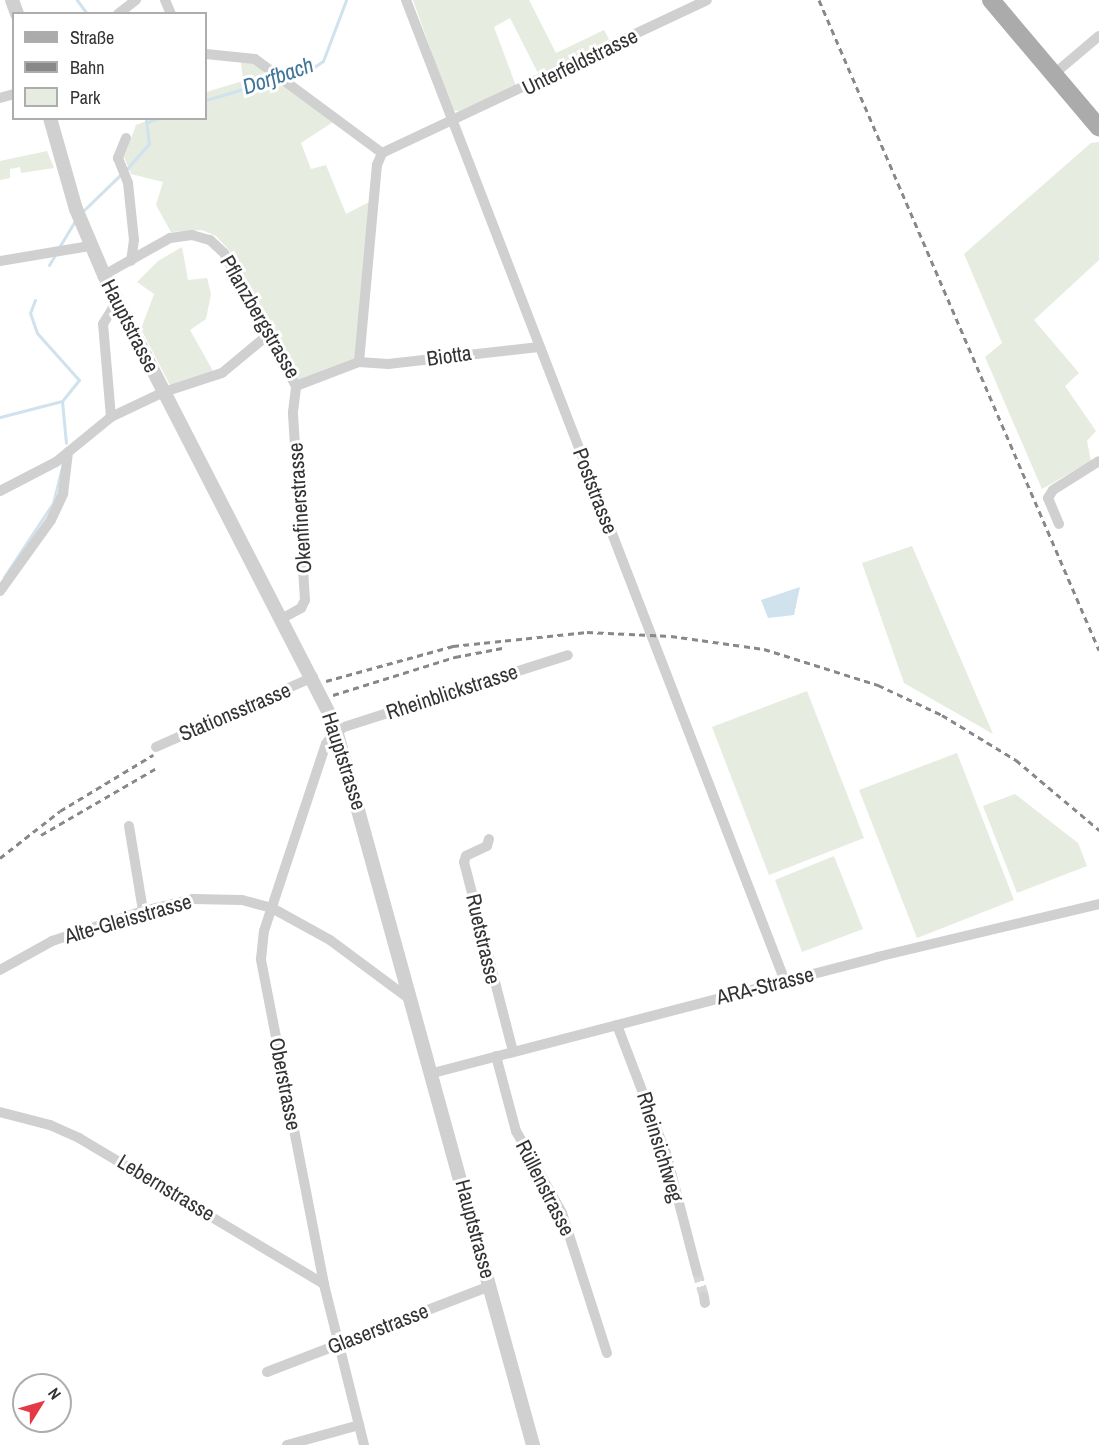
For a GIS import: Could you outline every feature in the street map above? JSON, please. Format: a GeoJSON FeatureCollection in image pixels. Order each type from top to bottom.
{"type":"FeatureCollection","features":[{"type":"Feature","properties":{"kind":"main road"},"geometry":{"type":"LineString","coordinates":[[991,0],[1099,128]]}},
{"type":"Feature","properties":{"kind":"street"},"geometry":{"type":"LineString","coordinates":[[121,12],[136,0]]}},
{"type":"Feature","properties":{"kind":"street","name":"Poststrasse"},"geometry":{"type":"LineString","coordinates":[[406,0],[785,981]]}},
{"type":"Feature","properties":{"kind":"street","name":"Unterfeldstrasse"},"geometry":{"type":"LineString","coordinates":[[382,153],[707,0]]}},
{"type":"Feature","properties":{"kind":"street"},"geometry":{"type":"LineString","coordinates":[[1054,74],[1099,36]]}},
{"type":"Feature","properties":{"kind":"street"},"geometry":{"type":"LineString","coordinates":[[207,54],[255,59],[339,118],[382,153],[377,165],[359,362]]}},
{"type":"Feature","properties":{"kind":"street","name":"Hauptstrasse"},"geometry":{"type":"LineString","coordinates":[[53,120],[76,209],[90,246],[117,302],[314,676],[338,732],[533,1445]]}},
{"type":"Feature","properties":{"kind":"street"},"geometry":{"type":"LineString","coordinates":[[126,138],[118,158],[125,172],[134,240],[131,261]]}},
{"type":"Feature","properties":{"kind":"street","name":"Pflanzbergstrasse"},"geometry":{"type":"LineString","coordinates":[[104,275],[170,238],[192,235],[210,240],[224,253],[296,386],[359,362]]}},
{"type":"Feature","properties":{"kind":"street"},"geometry":{"type":"LineString","coordinates":[[0,261],[55,254],[90,246]]}},
{"type":"Feature","properties":{"kind":"street"},"geometry":{"type":"LineString","coordinates":[[111,417],[103,324],[117,302]]}},
{"type":"Feature","properties":{"kind":"street"},"geometry":{"type":"LineString","coordinates":[[0,491],[68,452],[111,417],[164,392],[222,373],[269,334]]}},
{"type":"Feature","properties":{"kind":"street","name":"Biotta"},"geometry":{"type":"LineString","coordinates":[[359,362],[388,364],[539,346]]}},
{"type":"Feature","properties":{"kind":"street","name":"Okenfinerstrasse"},"geometry":{"type":"LineString","coordinates":[[283,618],[301,608],[306,600],[293,412],[296,386]]}},
{"type":"Feature","properties":{"kind":"street"},"geometry":{"type":"LineString","coordinates":[[0,589],[51,520],[63,494],[68,452]]}},
{"type":"Feature","properties":{"kind":"street"},"geometry":{"type":"LineString","coordinates":[[1059,524],[1048,498],[1053,490],[1099,461]]}},
{"type":"Feature","properties":{"kind":"street","name":"Rheinblickstrasse"},"geometry":{"type":"LineString","coordinates":[[338,732],[568,655]]}},
{"type":"Feature","properties":{"kind":"street","name":"Stationsstrasse"},"geometry":{"type":"LineString","coordinates":[[156,747],[314,676]]}},
{"type":"Feature","properties":{"kind":"street","name":"Oberstrasse"},"geometry":{"type":"LineString","coordinates":[[338,732],[326,744],[272,908],[261,960],[336,1344],[364,1445]]}},
{"type":"Feature","properties":{"kind":"street"},"geometry":{"type":"LineString","coordinates":[[129,826],[143,911]]}},
{"type":"Feature","properties":{"kind":"street","name":"Ruetstrasse"},"geometry":{"type":"LineString","coordinates":[[489,839],[487,846],[469,854],[464,862],[513,1052]]}},
{"type":"Feature","properties":{"kind":"street","name":"Alte-Gleisstrasse"},"geometry":{"type":"LineString","coordinates":[[0,969],[69,935],[143,911],[193,899],[242,900],[272,908],[350,953],[413,1002]]}},
{"type":"Feature","properties":{"kind":"street","name":"ARA-Strasse"},"geometry":{"type":"LineString","coordinates":[[433,1073],[785,981],[1099,904]]}},
{"type":"Feature","properties":{"kind":"street","name":"Rheinsichtweg"},"geometry":{"type":"LineString","coordinates":[[617,1025],[666,1153],[697,1272]]}},
{"type":"Feature","properties":{"kind":"street","name":"Rüllenstrasse"},"geometry":{"type":"LineString","coordinates":[[496,1056],[516,1131],[562,1213],[607,1353]]}},
{"type":"Feature","properties":{"kind":"street","name":"Lebernstrasse"},"geometry":{"type":"LineString","coordinates":[[0,1112],[79,1138],[324,1284]]}},
{"type":"Feature","properties":{"kind":"street","name":"Glaserstrasse"},"geometry":{"type":"LineString","coordinates":[[267,1372],[490,1286]]}},
{"type":"Feature","properties":{"kind":"street"},"geometry":{"type":"LineString","coordinates":[[287,1445],[359,1425]]}},
{"type":"Feature","properties":{"kind":"green space"},"geometry":{"type":"Polygon","coordinates":[[[413,0],[529,0],[556,53],[604,30],[609,39],[598,48],[539,75],[510,18],[494,27],[516,86],[459,111],[452,110],[413,0]]]}},
{"type":"Feature","properties":{"kind":"green space"},"geometry":{"type":"Polygon","coordinates":[[[255,59],[339,118],[301,143],[311,169],[326,165],[346,214],[373,200],[359,362],[296,386],[229,250],[216,236],[202,230],[171,232],[156,205],[163,182],[131,174],[124,157],[136,125],[149,120],[207,120],[207,92],[243,81],[241,63],[255,59]]]}},
{"type":"Feature","properties":{"kind":"green space"},"geometry":{"type":"Polygon","coordinates":[[[1099,142],[1099,260],[1034,320],[1079,373],[1065,386],[1096,431],[1087,441],[1091,461],[1042,489],[985,357],[1002,343],[964,254],[1091,143],[1099,142]]]}},
{"type":"Feature","properties":{"kind":"green space"},"geometry":{"type":"Polygon","coordinates":[[[47,151],[54,168],[21,173],[20,167],[10,169],[10,178],[0,180],[0,161],[47,151]]]}},
{"type":"Feature","properties":{"kind":"green space"},"geometry":{"type":"Polygon","coordinates":[[[182,247],[188,280],[207,278],[211,294],[206,319],[190,330],[213,371],[171,387],[141,329],[154,294],[137,282],[158,261],[182,247]]]}},
{"type":"Feature","properties":{"kind":"green space"},"geometry":{"type":"Polygon","coordinates":[[[912,546],[993,734],[904,683],[862,563],[912,546]]]}},
{"type":"Feature","properties":{"kind":"green space"},"geometry":{"type":"Polygon","coordinates":[[[807,691],[864,838],[769,875],[712,727],[807,691]]]}},
{"type":"Feature","properties":{"kind":"green space"},"geometry":{"type":"Polygon","coordinates":[[[957,753],[1014,900],[917,938],[859,790],[957,753]]]}},
{"type":"Feature","properties":{"kind":"green space"},"geometry":{"type":"Polygon","coordinates":[[[1015,794],[1078,843],[1087,866],[1017,893],[983,806],[1015,794]]]}},
{"type":"Feature","properties":{"kind":"green space"},"geometry":{"type":"Polygon","coordinates":[[[834,856],[863,929],[802,952],[775,880],[834,856]]]}},
{"type":"Feature","properties":{"kind":"water"},"geometry":{"type":"Polygon","coordinates":[[[800,587],[794,615],[768,618],[761,600],[800,587]]]}},
{"type":"Feature","properties":{"kind":"waterway"},"geometry":{"type":"LineString","coordinates":[[77,0],[86,12]]}},
{"type":"Feature","properties":{"kind":"waterway","name":"Dorfbach"},"geometry":{"type":"LineString","coordinates":[[285,77],[310,70],[323,61],[346,0]]}},
{"type":"Feature","properties":{"kind":"waterway","name":"Dorfbach"},"geometry":{"type":"LineString","coordinates":[[207,100],[276,79]]}},
{"type":"Feature","properties":{"kind":"waterway"},"geometry":{"type":"LineString","coordinates":[[126,170],[149,144],[146,120]]}},
{"type":"Feature","properties":{"kind":"waterway","name":"Dorfbach"},"geometry":{"type":"LineString","coordinates":[[148,122],[153,120]]}},
{"type":"Feature","properties":{"kind":"waterway"},"geometry":{"type":"LineString","coordinates":[[83,211],[121,174]]}},
{"type":"Feature","properties":{"kind":"waterway"},"geometry":{"type":"LineString","coordinates":[[58,249],[75,221]]}},
{"type":"Feature","properties":{"kind":"waterway"},"geometry":{"type":"LineString","coordinates":[[49,265],[55,255]]}},
{"type":"Feature","properties":{"kind":"waterway"},"geometry":{"type":"LineString","coordinates":[[0,417],[62,401],[79,380],[37,333],[30,313],[35,300]]}},
{"type":"Feature","properties":{"kind":"waterway"},"geometry":{"type":"LineString","coordinates":[[62,401],[66,443]]}},
{"type":"Feature","properties":{"kind":"waterway"},"geometry":{"type":"LineString","coordinates":[[4,577],[53,503],[61,470]]}},
{"type":"Feature","properties":{"kind":"tunnel"},"geometry":{"type":"LineString","coordinates":[[697,1272],[704,1297]]}},
{"type":"Feature","properties":{"kind":"railway"},"geometry":{"type":"LineString","coordinates":[[819,0],[1099,650]]}},
{"type":"Feature","properties":{"kind":"railway"},"geometry":{"type":"LineString","coordinates":[[326,681],[453,646],[587,632],[671,636],[764,649],[878,685],[942,715],[1016,760],[1099,830]]}},
{"type":"Feature","properties":{"kind":"railway"},"geometry":{"type":"LineString","coordinates":[[333,695],[455,657],[502,648]]}},
{"type":"Feature","properties":{"kind":"railway"},"geometry":{"type":"LineString","coordinates":[[0,858],[60,811],[153,755]]}},
{"type":"Feature","properties":{"kind":"railway"},"geometry":{"type":"LineString","coordinates":[[41,835],[155,769]]}}]}
